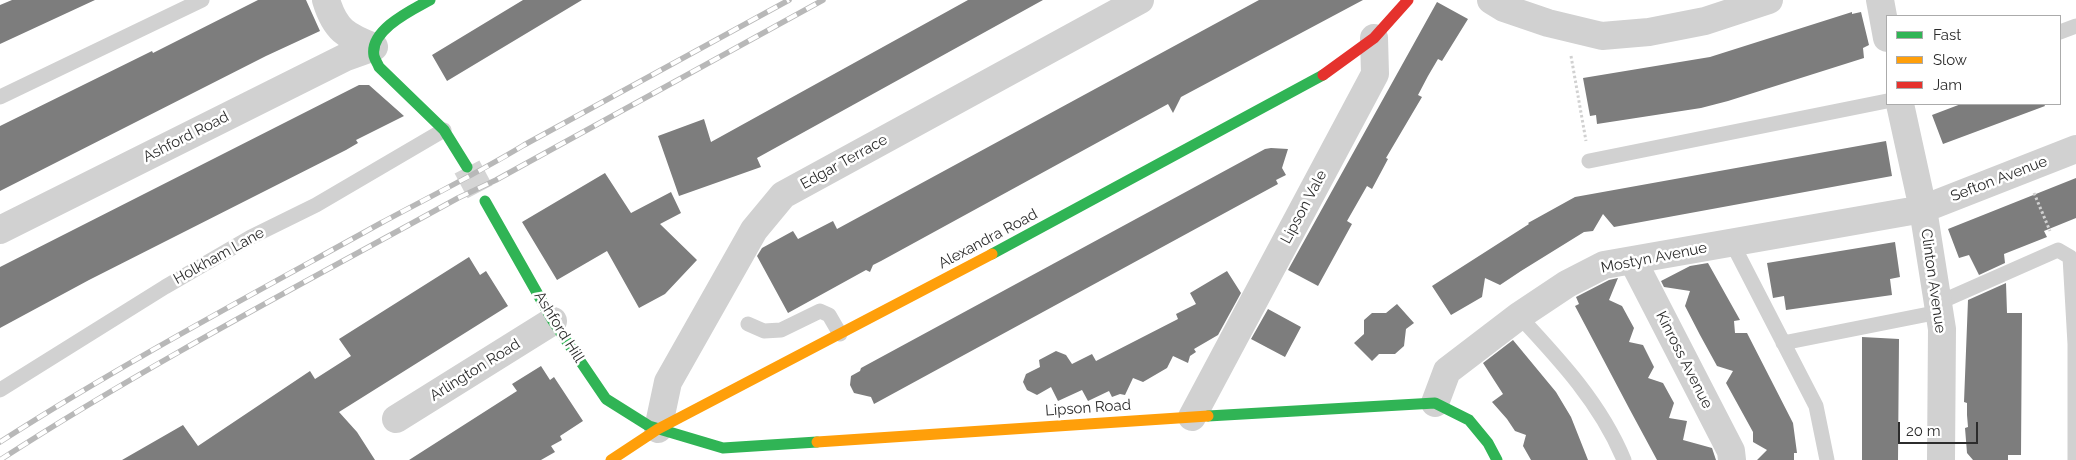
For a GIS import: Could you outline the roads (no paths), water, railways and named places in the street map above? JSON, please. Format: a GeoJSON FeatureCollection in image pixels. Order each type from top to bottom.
{"type":"FeatureCollection","features":[{"type":"Feature","properties":{"kind":"street"},"geometry":{"type":"LineString","coordinates":[[326,0],[339,30],[354,40],[374,47]]}},
{"type":"Feature","properties":{"kind":"street"},"geometry":{"type":"LineString","coordinates":[[430,0],[387,26],[374,47],[374,60],[444,130],[467,167]]}},
{"type":"Feature","properties":{"kind":"street","name":"Edgar Terrace"},"geometry":{"type":"LineString","coordinates":[[658,429],[668,382],[754,230],[783,196],[1140,0]]}},
{"type":"Feature","properties":{"kind":"street"},"geometry":{"type":"LineString","coordinates":[[1374,38],[1408,0]]}},
{"type":"Feature","properties":{"kind":"street"},"geometry":{"type":"LineString","coordinates":[[1491,0],[1504,8],[1602,36],[1649,32],[1706,21],[1769,0]]}},
{"type":"Feature","properties":{"kind":"street"},"geometry":{"type":"LineString","coordinates":[[1880,0],[1886,33]]}},
{"type":"Feature","properties":{"kind":"street","name":"Alexandra Road"},"geometry":{"type":"LineString","coordinates":[[611,460],[658,429],[1026,236],[1322,76],[1374,38]]}},
{"type":"Feature","properties":{"kind":"street","name":"Lipson Vale"},"geometry":{"type":"LineString","coordinates":[[1192,416],[1375,74],[1374,38]]}},
{"type":"Feature","properties":{"kind":"street","name":"Ashford Road"},"geometry":{"type":"LineString","coordinates":[[0,230],[346,57],[374,47]]}},
{"type":"Feature","properties":{"kind":"street","name":"Clinton Avenue"},"geometry":{"type":"LineString","coordinates":[[1900,105],[1923,209],[1942,329],[1941,460]]}},
{"type":"Feature","properties":{"kind":"street","name":"Sefton Avenue"},"geometry":{"type":"LineString","coordinates":[[1923,209],[2076,150]]}},
{"type":"Feature","properties":{"kind":"street","name":"Ashford Hill"},"geometry":{"type":"LineString","coordinates":[[485,201],[553,321],[606,399],[649,426],[658,429]]}},
{"type":"Feature","properties":{"kind":"street","name":"Mostyn Avenue"},"geometry":{"type":"LineString","coordinates":[[1435,402],[1447,372],[1519,316],[1567,284],[1604,265],[1923,209]]}},
{"type":"Feature","properties":{"kind":"street","name":"Kinross Avenue"},"geometry":{"type":"LineString","coordinates":[[1633,261],[1731,451],[1732,460]]}},
{"type":"Feature","properties":{"kind":"street","name":"Arlington Road"},"geometry":{"type":"LineString","coordinates":[[396,419],[553,321]]}},
{"type":"Feature","properties":{"kind":"street"},"geometry":{"type":"LineString","coordinates":[[1435,402],[1469,420],[1488,443],[1496,460]]}},
{"type":"Feature","properties":{"kind":"street","name":"Lipson Road"},"geometry":{"type":"LineString","coordinates":[[658,429],[723,448],[1192,416],[1435,402]]}},
{"type":"Feature","properties":{"kind":"lane"},"geometry":{"type":"LineString","coordinates":[[0,97],[202,0]]}},
{"type":"Feature","properties":{"kind":"lane"},"geometry":{"type":"LineString","coordinates":[[2061,32],[2076,26]]}},
{"type":"Feature","properties":{"kind":"lane"},"geometry":{"type":"LineString","coordinates":[[1589,161],[1886,101]]}},
{"type":"Feature","properties":{"kind":"lane","name":"Holkham Lane"},"geometry":{"type":"LineString","coordinates":[[0,390],[165,286],[251,238],[316,205],[444,130]]}},
{"type":"Feature","properties":{"kind":"lane"},"geometry":{"type":"LineString","coordinates":[[1732,243],[1816,406],[1827,460]]}},
{"type":"Feature","properties":{"kind":"lane"},"geometry":{"type":"LineString","coordinates":[[1784,342],[1939,307],[2058,250],[2070,257],[2075,344],[2076,460]]}},
{"type":"Feature","properties":{"kind":"lane"},"geometry":{"type":"LineString","coordinates":[[748,324],[764,332],[781,330],[820,311],[829,315],[840,334]]}},
{"type":"Feature","properties":{"kind":"lane"},"geometry":{"type":"LineString","coordinates":[[1519,316],[1592,399],[1615,438],[1624,460]]}},
{"type":"Feature","properties":{"kind":"tunnel"},"geometry":{"type":"LineString","coordinates":[[467,167],[485,201]]}},
{"type":"Feature","properties":{"kind":"railway"},"geometry":{"type":"LineString","coordinates":[[0,442],[93,384],[189,329],[789,0]]}},
{"type":"Feature","properties":{"kind":"railway"},"geometry":{"type":"LineString","coordinates":[[0,460],[169,357],[823,0]]}}]}
